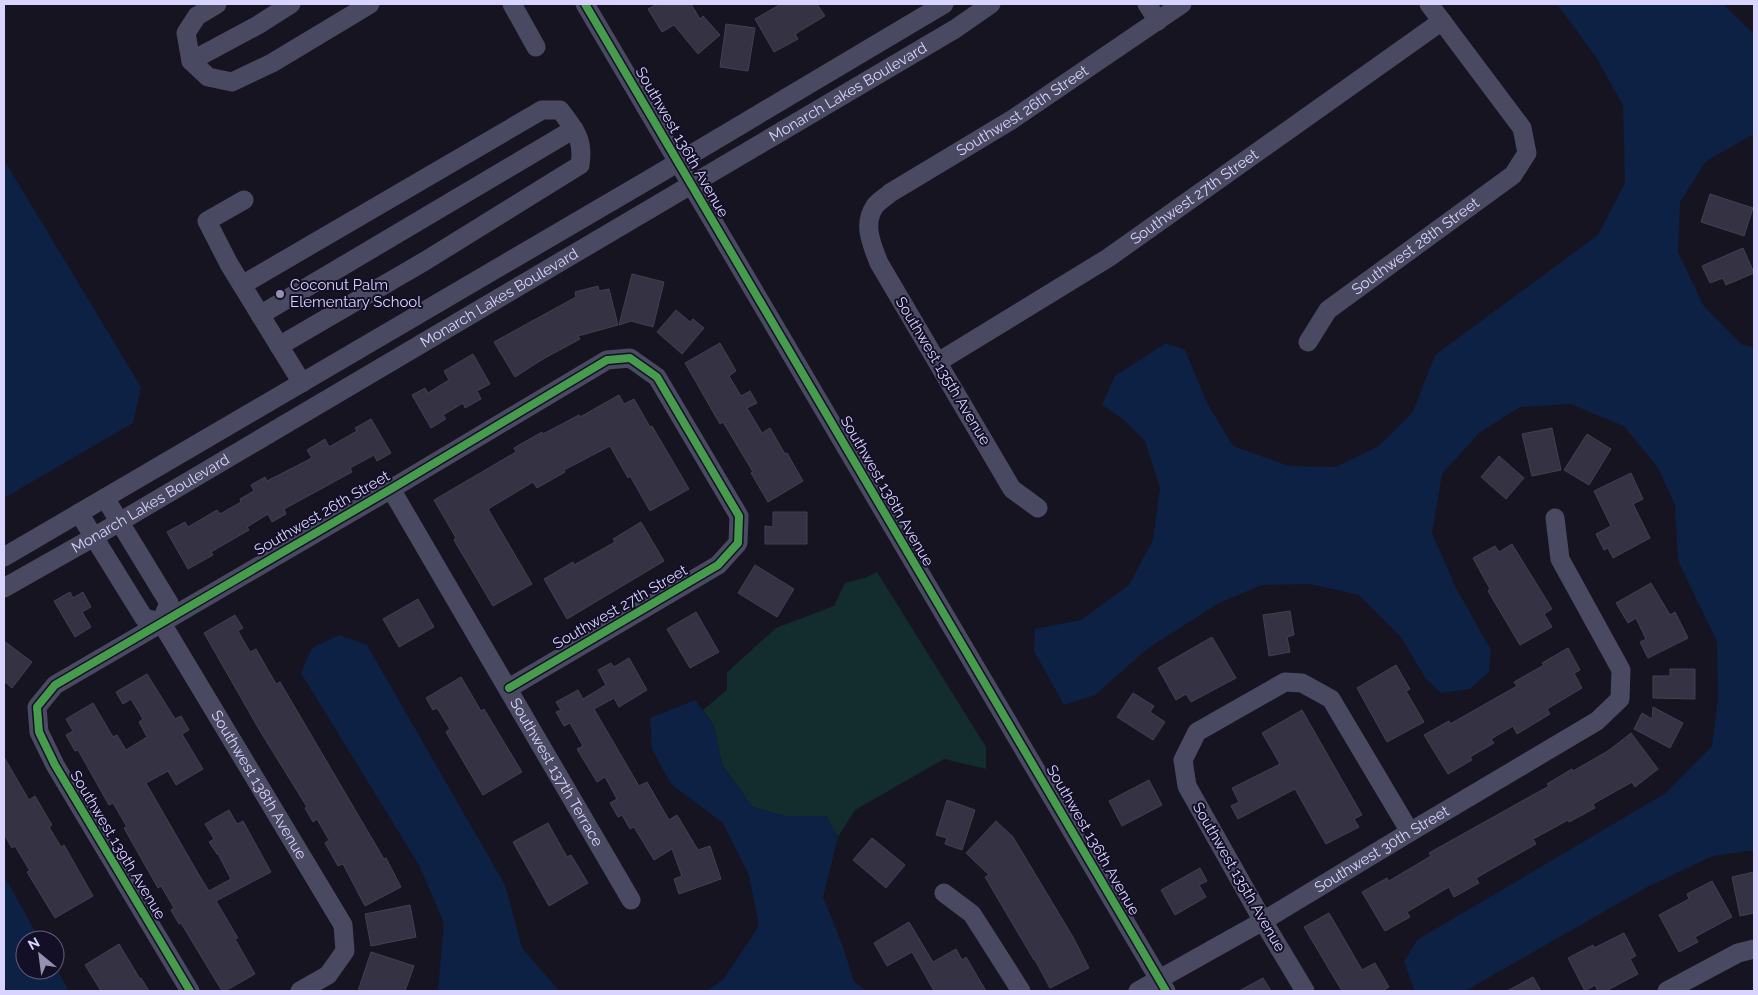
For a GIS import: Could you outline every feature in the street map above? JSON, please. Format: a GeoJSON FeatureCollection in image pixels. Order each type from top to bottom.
{"type":"FeatureCollection","features":[{"type":"Feature","properties":{"kind":"street"},"geometry":{"type":"LineString","coordinates":[[217,4],[197,16],[186,33],[191,61],[208,77],[232,82],[272,63],[370,4]]}},
{"type":"Feature","properties":{"kind":"street"},"geometry":{"type":"LineString","coordinates":[[191,61],[258,25],[292,4]]}},
{"type":"Feature","properties":{"kind":"street"},"geometry":{"type":"LineString","coordinates":[[512,4],[536,47]]}},
{"type":"Feature","properties":{"kind":"street","name":"Southwest 136th Avenue"},"geometry":{"type":"LineString","coordinates":[[585,4],[1162,985]]}},
{"type":"Feature","properties":{"kind":"street","name":"Monarch Lakes Boulevard"},"geometry":{"type":"LineString","coordinates":[[4,557],[677,163],[944,4]]}},
{"type":"Feature","properties":{"kind":"street","name":"Monarch Lakes Boulevard"},"geometry":{"type":"LineString","coordinates":[[4,588],[120,522],[955,29],[991,4]]}},
{"type":"Feature","properties":{"kind":"street"},"geometry":{"type":"LineString","coordinates":[[1147,4],[1158,21]]}},
{"type":"Feature","properties":{"kind":"street","name":"Southwest 26th Street"},"geometry":{"type":"LineString","coordinates":[[869,221],[875,206],[890,193],[1013,120],[1182,4]]}},
{"type":"Feature","properties":{"kind":"street"},"geometry":{"type":"LineString","coordinates":[[1429,4],[1442,21]]}},
{"type":"Feature","properties":{"kind":"street","name":"Southwest 28th Street"},"geometry":{"type":"LineString","coordinates":[[1308,342],[1328,310],[1513,175],[1527,153],[1522,128],[1442,21]]}},
{"type":"Feature","properties":{"kind":"street","name":"Southwest 27th Street"},"geometry":{"type":"LineString","coordinates":[[938,362],[1108,258],[1442,21]]}},
{"type":"Feature","properties":{"kind":"street"},"geometry":{"type":"LineString","coordinates":[[242,286],[542,110],[560,110],[577,133],[582,152],[580,165],[424,261],[279,346]]}},
{"type":"Feature","properties":{"kind":"street"},"geometry":{"type":"LineString","coordinates":[[260,315],[574,129]]}},
{"type":"Feature","properties":{"kind":"street"},"geometry":{"type":"LineString","coordinates":[[244,200],[207,221],[242,286],[302,383]]}},
{"type":"Feature","properties":{"kind":"street","name":"Southwest 135th Avenue"},"geometry":{"type":"LineString","coordinates":[[869,221],[869,238],[879,263],[1012,488],[1038,508]]}},
{"type":"Feature","properties":{"kind":"street","name":"Southwest 26th Street"},"geometry":{"type":"LineString","coordinates":[[37,707],[55,686],[607,360],[630,358],[657,377],[739,516],[738,543]]}},
{"type":"Feature","properties":{"kind":"street","name":"Southwest 137th Terrace"},"geometry":{"type":"LineString","coordinates":[[391,489],[509,688],[631,900]]}},
{"type":"Feature","properties":{"kind":"street"},"geometry":{"type":"LineString","coordinates":[[79,513],[144,618],[161,622],[169,603],[105,498]]}},
{"type":"Feature","properties":{"kind":"street","name":"Southwest 30th Street"},"geometry":{"type":"LineString","coordinates":[[1138,991],[1162,985],[1263,921],[1597,721],[1620,699],[1621,670],[1560,560],[1555,518]]}},
{"type":"Feature","properties":{"kind":"street","name":"Southwest 27th Street"},"geometry":{"type":"LineString","coordinates":[[509,688],[718,565],[738,543]]}},
{"type":"Feature","properties":{"kind":"street"},"geometry":{"type":"LineString","coordinates":[[133,600],[159,586]]}},
{"type":"Feature","properties":{"kind":"street","name":"Southwest 138th Avenue"},"geometry":{"type":"LineString","coordinates":[[161,622],[342,925],[345,951],[328,975],[300,991]]}},
{"type":"Feature","properties":{"kind":"street","name":"Southwest 135th Avenue"},"geometry":{"type":"LineString","coordinates":[[1305,991],[1187,786],[1183,760],[1197,732],[1285,682],[1302,683],[1331,699],[1410,832]]}},
{"type":"Feature","properties":{"kind":"street","name":"Southwest 139th Avenue"},"geometry":{"type":"LineString","coordinates":[[37,707],[39,732],[54,765],[190,991]]}},
{"type":"Feature","properties":{"kind":"street"},"geometry":{"type":"LineString","coordinates":[[944,893],[972,914],[1021,991]]}},
{"type":"Feature","properties":{"kind":"street"},"geometry":{"type":"LineString","coordinates":[[1667,991],[1738,953],[1754,949]]}},
{"type":"Feature","properties":{"kind":"green space"},"geometry":{"type":"Polygon","coordinates":[[[877,572],[986,747],[986,769],[944,759],[855,810],[838,837],[826,816],[785,816],[752,807],[722,764],[714,726],[703,710],[727,690],[727,673],[776,628],[834,606],[845,583],[865,578],[877,572]]]}},
{"type":"Feature","properties":{"kind":"water"},"geometry":{"type":"Polygon","coordinates":[[[1557,4],[1723,4],[1754,34],[1754,134],[1706,161],[1680,202],[1678,252],[1703,305],[1742,345],[1754,347],[1754,851],[1713,856],[1649,886],[1465,991],[1416,991],[1404,962],[1417,940],[1666,793],[1712,746],[1718,699],[1717,641],[1678,561],[1675,505],[1658,468],[1624,426],[1570,404],[1520,407],[1479,433],[1442,474],[1432,533],[1456,588],[1491,650],[1489,672],[1470,689],[1441,693],[1426,679],[1401,637],[1359,595],[1310,584],[1262,585],[1219,603],[1147,649],[1095,695],[1064,705],[1034,651],[1035,629],[1081,620],[1129,585],[1153,540],[1160,488],[1145,441],[1124,420],[1102,405],[1115,376],[1166,343],[1185,350],[1207,403],[1233,446],[1289,466],[1336,467],[1379,446],[1413,412],[1435,355],[1598,235],[1625,183],[1623,105],[1596,57],[1557,4]]]}},
{"type":"Feature","properties":{"kind":"water"},"geometry":{"type":"Polygon","coordinates":[[[4,160],[141,387],[133,423],[4,498],[4,160]]]}},
{"type":"Feature","properties":{"kind":"water"},"geometry":{"type":"Polygon","coordinates":[[[339,635],[367,645],[505,885],[522,948],[559,991],[438,991],[444,923],[419,865],[301,673],[312,648],[339,635]]]}},
{"type":"Feature","properties":{"kind":"water"},"geometry":{"type":"Polygon","coordinates":[[[695,700],[714,726],[722,764],[752,807],[785,816],[826,816],[838,837],[823,897],[842,944],[854,982],[867,991],[706,991],[723,980],[759,926],[749,875],[723,823],[671,784],[652,749],[650,718],[695,700]]]}},
{"type":"Feature","properties":{"kind":"water"},"geometry":{"type":"Polygon","coordinates":[[[4,876],[34,930],[15,930],[15,980],[63,980],[69,991],[4,991],[4,876]]]}},
{"type":"Feature","properties":{"kind":"building"},"geometry":{"type":"Polygon","coordinates":[[[657,4],[691,4],[700,19],[703,16],[720,35],[698,54],[674,25],[662,32],[648,9],[657,4]]]}},
{"type":"Feature","properties":{"kind":"building"},"geometry":{"type":"Polygon","coordinates":[[[781,4],[817,4],[825,16],[795,34],[798,39],[774,52],[755,19],[781,4]]]}},
{"type":"Feature","properties":{"kind":"building"},"geometry":{"type":"Polygon","coordinates":[[[726,24],[755,28],[748,71],[720,67],[726,24]]]}},
{"type":"Feature","properties":{"kind":"building"},"geometry":{"type":"Polygon","coordinates":[[[1710,194],[1753,208],[1744,236],[1701,222],[1710,194]]]}},
{"type":"Feature","properties":{"kind":"building"},"geometry":{"type":"Polygon","coordinates":[[[1743,248],[1754,273],[1726,285],[1723,278],[1710,283],[1702,266],[1743,248]]]}},
{"type":"Feature","properties":{"kind":"building"},"geometry":{"type":"Polygon","coordinates":[[[632,274],[664,282],[653,327],[631,321],[619,325],[632,274]]]}},
{"type":"Feature","properties":{"kind":"building"},"geometry":{"type":"Polygon","coordinates":[[[598,286],[599,291],[609,289],[618,325],[578,336],[580,339],[515,377],[494,342],[576,297],[575,292],[598,286]]]}},
{"type":"Feature","properties":{"kind":"building"},"geometry":{"type":"Polygon","coordinates":[[[676,310],[690,322],[693,319],[704,328],[682,354],[657,332],[676,310]]]}},
{"type":"Feature","properties":{"kind":"building"},"geometry":{"type":"Polygon","coordinates":[[[720,343],[736,371],[729,376],[741,396],[750,391],[757,403],[747,408],[762,433],[770,428],[803,481],[768,502],[751,473],[753,472],[723,422],[720,424],[685,363],[720,343]]]}},
{"type":"Feature","properties":{"kind":"building"},"geometry":{"type":"Polygon","coordinates":[[[473,354],[490,384],[477,391],[481,399],[465,408],[463,403],[443,415],[446,419],[431,428],[412,395],[425,388],[428,393],[449,380],[444,371],[473,354]]]}},
{"type":"Feature","properties":{"kind":"building"},"geometry":{"type":"Polygon","coordinates":[[[619,395],[624,404],[634,399],[689,489],[650,511],[610,446],[564,470],[565,472],[537,488],[533,482],[488,509],[532,584],[493,606],[454,540],[456,538],[434,500],[516,452],[514,448],[542,432],[543,434],[579,415],[580,417],[619,395]]]}},
{"type":"Feature","properties":{"kind":"building"},"geometry":{"type":"Polygon","coordinates":[[[371,419],[391,453],[377,461],[374,455],[350,468],[352,472],[284,509],[286,514],[272,522],[268,514],[247,527],[249,530],[211,552],[213,555],[188,569],[167,532],[185,522],[188,527],[217,510],[220,514],[241,502],[240,499],[254,491],[251,485],[265,477],[267,481],[312,458],[307,450],[325,439],[329,447],[357,431],[355,428],[371,419]]]}},
{"type":"Feature","properties":{"kind":"building"},"geometry":{"type":"Polygon","coordinates":[[[1552,428],[1561,470],[1532,476],[1522,434],[1552,428]]]}},
{"type":"Feature","properties":{"kind":"building"},"geometry":{"type":"Polygon","coordinates":[[[1587,434],[1611,449],[1589,485],[1564,470],[1587,434]]]}},
{"type":"Feature","properties":{"kind":"building"},"geometry":{"type":"Polygon","coordinates":[[[1499,456],[1524,478],[1506,499],[1481,477],[1499,456]]]}},
{"type":"Feature","properties":{"kind":"building"},"geometry":{"type":"Polygon","coordinates":[[[1631,473],[1643,499],[1633,504],[1650,538],[1613,558],[1608,548],[1604,550],[1596,534],[1611,526],[1594,491],[1631,473]]]}},
{"type":"Feature","properties":{"kind":"building"},"geometry":{"type":"Polygon","coordinates":[[[773,512],[807,512],[807,544],[765,544],[765,526],[773,527],[773,512]]]}},
{"type":"Feature","properties":{"kind":"building"},"geometry":{"type":"Polygon","coordinates":[[[641,522],[664,561],[567,619],[544,579],[573,562],[574,565],[615,542],[613,539],[641,522]]]}},
{"type":"Feature","properties":{"kind":"building"},"geometry":{"type":"Polygon","coordinates":[[[1512,544],[1552,609],[1544,614],[1552,627],[1520,645],[1488,591],[1490,589],[1473,558],[1495,546],[1499,552],[1512,544]]]}},
{"type":"Feature","properties":{"kind":"building"},"geometry":{"type":"Polygon","coordinates":[[[755,565],[794,589],[777,617],[738,593],[755,565]]]}},
{"type":"Feature","properties":{"kind":"building"},"geometry":{"type":"Polygon","coordinates":[[[1651,583],[1670,615],[1675,612],[1688,638],[1648,658],[1640,642],[1646,639],[1636,618],[1628,623],[1616,603],[1651,583]]]}},
{"type":"Feature","properties":{"kind":"building"},"geometry":{"type":"Polygon","coordinates":[[[70,592],[73,598],[83,592],[91,607],[82,612],[91,627],[75,637],[54,601],[70,592]]]}},
{"type":"Feature","properties":{"kind":"building"},"geometry":{"type":"Polygon","coordinates":[[[418,599],[434,627],[399,647],[383,619],[418,599]]]}},
{"type":"Feature","properties":{"kind":"building"},"geometry":{"type":"Polygon","coordinates":[[[1290,611],[1294,635],[1287,637],[1290,652],[1269,656],[1263,615],[1290,611]]]}},
{"type":"Feature","properties":{"kind":"building"},"geometry":{"type":"Polygon","coordinates":[[[696,612],[719,652],[690,668],[667,629],[696,612]]]}},
{"type":"Feature","properties":{"kind":"building"},"geometry":{"type":"Polygon","coordinates":[[[235,615],[243,628],[238,631],[250,652],[256,649],[276,684],[280,682],[384,859],[386,858],[401,887],[365,906],[343,864],[338,866],[325,843],[329,840],[317,819],[313,822],[305,808],[307,807],[260,731],[204,633],[235,615]]]}},
{"type":"Feature","properties":{"kind":"building"},"geometry":{"type":"Polygon","coordinates":[[[1212,637],[1236,678],[1191,702],[1186,694],[1176,700],[1158,668],[1212,637]]]}},
{"type":"Feature","properties":{"kind":"building"},"geometry":{"type":"Polygon","coordinates":[[[4,641],[32,662],[12,688],[4,681],[4,641]]]}},
{"type":"Feature","properties":{"kind":"building"},"geometry":{"type":"Polygon","coordinates":[[[1568,648],[1580,670],[1574,673],[1582,688],[1547,709],[1550,714],[1517,734],[1513,726],[1491,739],[1494,743],[1470,757],[1472,760],[1448,774],[1424,735],[1449,721],[1450,724],[1517,686],[1514,682],[1544,665],[1542,663],[1568,648]]]}},
{"type":"Feature","properties":{"kind":"building"},"geometry":{"type":"Polygon","coordinates":[[[629,658],[647,690],[619,707],[614,698],[594,709],[639,786],[647,782],[669,820],[677,815],[698,850],[710,846],[721,879],[679,894],[674,879],[682,876],[672,849],[654,860],[634,827],[630,829],[622,815],[618,817],[610,803],[617,799],[605,777],[597,782],[577,749],[583,746],[570,723],[564,726],[556,712],[561,710],[556,702],[578,690],[583,699],[606,685],[598,670],[611,663],[614,667],[629,658]]]}},
{"type":"Feature","properties":{"kind":"building"},"geometry":{"type":"Polygon","coordinates":[[[1396,665],[1410,689],[1406,691],[1424,722],[1387,742],[1357,688],[1396,665]]]}},
{"type":"Feature","properties":{"kind":"building"},"geometry":{"type":"Polygon","coordinates":[[[1670,669],[1695,669],[1695,699],[1653,698],[1653,676],[1670,676],[1670,669]]]}},
{"type":"Feature","properties":{"kind":"building"},"geometry":{"type":"Polygon","coordinates":[[[147,674],[175,719],[181,716],[189,730],[182,734],[203,769],[176,785],[168,771],[146,783],[209,891],[231,879],[218,854],[209,842],[214,839],[205,824],[229,810],[237,824],[243,821],[271,872],[216,901],[238,938],[235,939],[255,974],[225,991],[222,991],[181,923],[179,924],[171,910],[174,908],[161,886],[158,888],[124,828],[127,827],[113,803],[109,805],[78,750],[75,751],[66,735],[73,731],[66,719],[93,703],[113,737],[117,735],[126,750],[147,737],[139,722],[143,719],[131,699],[123,704],[116,692],[147,674]]]}},
{"type":"Feature","properties":{"kind":"building"},"geometry":{"type":"Polygon","coordinates":[[[461,677],[481,711],[484,709],[522,772],[483,795],[446,732],[450,729],[437,708],[433,710],[426,698],[461,677]]]}},
{"type":"Feature","properties":{"kind":"building"},"geometry":{"type":"Polygon","coordinates":[[[1133,693],[1154,706],[1150,712],[1165,722],[1153,740],[1117,717],[1133,693]]]}},
{"type":"Feature","properties":{"kind":"building"},"geometry":{"type":"Polygon","coordinates":[[[1653,707],[1683,723],[1670,748],[1634,729],[1642,713],[1652,719],[1653,707]]]}},
{"type":"Feature","properties":{"kind":"building"},"geometry":{"type":"Polygon","coordinates":[[[1302,710],[1362,815],[1354,819],[1359,827],[1326,844],[1295,789],[1238,819],[1231,806],[1239,802],[1232,788],[1280,764],[1262,733],[1302,710]]]}},
{"type":"Feature","properties":{"kind":"building"},"geometry":{"type":"Polygon","coordinates":[[[1631,733],[1658,769],[1635,787],[1632,782],[1593,804],[1595,808],[1533,839],[1536,844],[1476,878],[1479,883],[1454,897],[1449,887],[1407,912],[1410,917],[1385,931],[1362,892],[1387,878],[1389,881],[1431,856],[1429,853],[1549,786],[1547,784],[1572,769],[1573,771],[1608,751],[1631,733]]]}},
{"type":"Feature","properties":{"kind":"building"},"geometry":{"type":"Polygon","coordinates":[[[4,757],[29,800],[35,796],[52,825],[49,827],[61,847],[64,845],[93,896],[55,918],[27,872],[30,871],[15,846],[12,848],[4,834],[4,757]]]}},
{"type":"Feature","properties":{"kind":"building"},"geometry":{"type":"Polygon","coordinates":[[[1149,780],[1162,805],[1122,826],[1109,801],[1149,780]]]}},
{"type":"Feature","properties":{"kind":"building"},"geometry":{"type":"Polygon","coordinates":[[[947,800],[975,810],[962,850],[945,844],[947,838],[936,835],[947,800]]]}},
{"type":"Feature","properties":{"kind":"building"},"geometry":{"type":"Polygon","coordinates":[[[996,821],[1013,837],[1073,937],[1089,968],[1050,988],[985,877],[989,875],[966,853],[996,821]]]}},
{"type":"Feature","properties":{"kind":"building"},"geometry":{"type":"Polygon","coordinates":[[[548,823],[567,857],[571,855],[588,883],[549,906],[513,842],[548,823]]]}},
{"type":"Feature","properties":{"kind":"building"},"geometry":{"type":"Polygon","coordinates":[[[872,838],[905,865],[886,888],[853,860],[872,838]]]}},
{"type":"Feature","properties":{"kind":"building"},"geometry":{"type":"Polygon","coordinates":[[[1200,868],[1207,881],[1199,885],[1206,897],[1175,915],[1161,890],[1200,868]]]}},
{"type":"Feature","properties":{"kind":"building"},"geometry":{"type":"Polygon","coordinates":[[[1754,872],[1754,913],[1740,916],[1732,877],[1754,872]]]}},
{"type":"Feature","properties":{"kind":"building"},"geometry":{"type":"Polygon","coordinates":[[[1712,881],[1732,917],[1695,937],[1698,942],[1679,952],[1659,915],[1689,899],[1687,894],[1712,881]]]}},
{"type":"Feature","properties":{"kind":"building"},"geometry":{"type":"Polygon","coordinates":[[[410,905],[416,937],[371,946],[365,914],[410,905]]]}},
{"type":"Feature","properties":{"kind":"building"},"geometry":{"type":"Polygon","coordinates":[[[1329,913],[1362,970],[1375,963],[1389,987],[1382,991],[1342,991],[1304,927],[1329,913]]]}},
{"type":"Feature","properties":{"kind":"building"},"geometry":{"type":"Polygon","coordinates":[[[909,922],[933,962],[956,949],[962,960],[966,957],[986,991],[934,991],[912,952],[887,966],[874,943],[909,922]]]}},
{"type":"Feature","properties":{"kind":"building"},"geometry":{"type":"Polygon","coordinates":[[[1624,933],[1636,956],[1630,959],[1638,974],[1606,991],[1598,991],[1595,985],[1585,991],[1568,958],[1593,945],[1594,948],[1624,933]]]}},
{"type":"Feature","properties":{"kind":"building"},"geometry":{"type":"Polygon","coordinates":[[[119,944],[149,991],[101,991],[85,965],[119,944]]]}},
{"type":"Feature","properties":{"kind":"building"},"geometry":{"type":"Polygon","coordinates":[[[371,952],[414,966],[405,991],[358,991],[371,952]]]}},
{"type":"Feature","properties":{"kind":"building"},"geometry":{"type":"Polygon","coordinates":[[[1533,977],[1541,991],[1507,991],[1533,977]]]}},
{"type":"Feature","properties":{"kind":"building"},"geometry":{"type":"Polygon","coordinates":[[[1263,978],[1271,991],[1239,991],[1263,978]]]}},
{"type":"Feature","properties":{"kind":"cycle path"},"geometry":{"type":"LineString","coordinates":[[585,4],[1166,991]]}},
{"type":"Feature","properties":{"kind":"cycle path"},"geometry":{"type":"LineString","coordinates":[[190,991],[55,765],[39,732],[37,707],[55,685],[391,489],[607,360],[630,358],[657,377],[739,516],[738,543],[718,565],[509,688]]}},
{"type":"Feature","properties":{"kind":"place","name":"Coconut Palm Elementary School"},"geometry":{"type":"Point","coordinates":[280,294]}}]}
